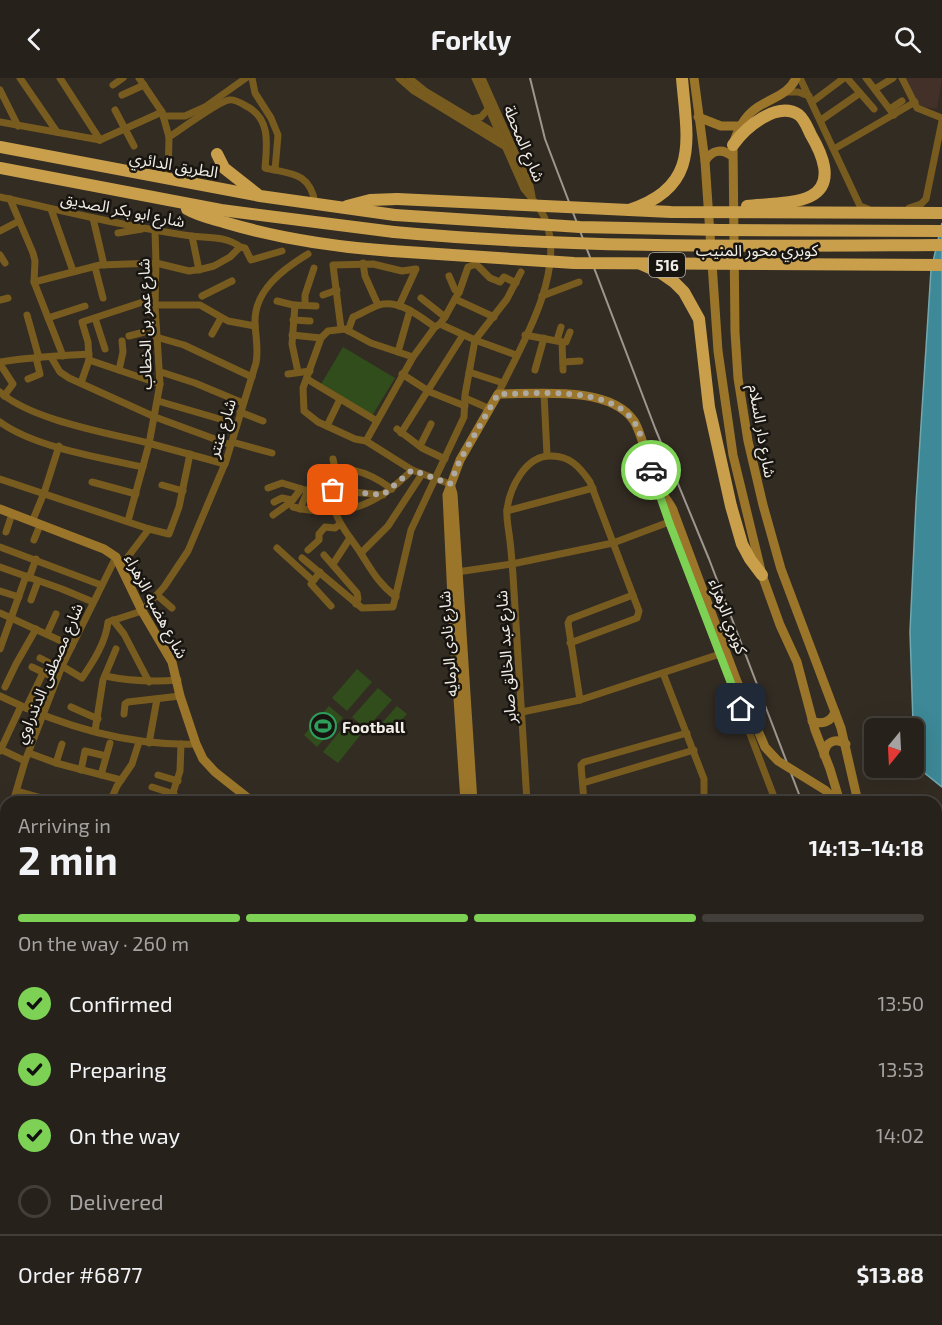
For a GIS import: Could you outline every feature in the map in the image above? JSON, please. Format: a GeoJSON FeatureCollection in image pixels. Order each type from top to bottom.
{"type":"FeatureCollection","features":[{"type":"Feature","properties":{"kind":"highway"},"geometry":{"type":"LineString","coordinates":[[627,211],[654,201],[663,194],[682,168],[687,146],[682,78]]}},
{"type":"Feature","properties":{"kind":"highway"},"geometry":{"type":"LineString","coordinates":[[697,211],[804,199],[813,196],[820,189],[824,175],[822,155],[802,117],[796,114],[781,111],[762,118],[747,129],[733,150]]}},
{"type":"Feature","properties":{"kind":"highway","name":"الطريق الدائري"},"geometry":{"type":"LineString","coordinates":[[0,147],[260,196],[395,214]]}},
{"type":"Feature","properties":{"kind":"highway"},"geometry":{"type":"LineString","coordinates":[[217,154],[224,168],[260,196]]}},
{"type":"Feature","properties":{"kind":"highway","name":"516"},"geometry":{"type":"LineString","coordinates":[[0,168],[174,201]]}},
{"type":"Feature","properties":{"kind":"highway","name":"الطريق الدائري"},"geometry":{"type":"LineString","coordinates":[[342,207],[364,201],[396,199],[627,211]]}},
{"type":"Feature","properties":{"kind":"highway","name":"كوبري محور المنيب"},"geometry":{"type":"LineString","coordinates":[[174,201],[242,213],[471,239],[579,245],[942,245]]}},
{"type":"Feature","properties":{"kind":"highway","name":"كوبري محور المنيب"},"geometry":{"type":"LineString","coordinates":[[174,201],[192,212],[272,234],[325,244],[392,251],[523,261],[641,264],[942,265]]}},
{"type":"Feature","properties":{"kind":"highway","name":"516"},"geometry":{"type":"LineString","coordinates":[[627,211],[942,213]]}},
{"type":"Feature","properties":{"kind":"highway","name":"كوبري محور المنيب"},"geometry":{"type":"LineString","coordinates":[[395,214],[569,226],[720,230],[942,231]]}},
{"type":"Feature","properties":{"kind":"highway"},"geometry":{"type":"LineString","coordinates":[[641,264],[674,282],[689,299],[699,319],[709,407],[731,506],[742,544],[750,560],[762,574]]}},
{"type":"Feature","properties":{"kind":"main road","name":"شارع دار السلام"},"geometry":{"type":"LineString","coordinates":[[694,78],[705,161],[722,388],[738,479],[762,574],[780,625],[797,662],[812,721],[837,796]]}},
{"type":"Feature","properties":{"kind":"main road","name":"شارع دار السلام"},"geometry":{"type":"LineString","coordinates":[[798,78],[786,92],[759,106],[748,115],[740,126],[733,150],[736,355],[748,441],[763,505],[781,569],[846,744],[857,796]]}},
{"type":"Feature","properties":{"kind":"main road"},"geometry":{"type":"LineString","coordinates":[[698,117],[721,126],[740,126]]}},
{"type":"Feature","properties":{"kind":"main road"},"geometry":{"type":"LineString","coordinates":[[705,161],[712,153],[733,150]]}},
{"type":"Feature","properties":{"kind":"main road","name":"كوبري الزهراء"},"geometry":{"type":"LineString","coordinates":[[498,394],[563,393],[593,396],[606,401],[634,421],[658,488],[673,510],[736,679],[762,741],[778,761],[831,796]]}},
{"type":"Feature","properties":{"kind":"main road","name":"شارع نادى الرمايه"},"geometry":{"type":"LineString","coordinates":[[465,796],[446,499],[460,460],[498,394]]}},
{"type":"Feature","properties":{"kind":"main road","name":"شارع نادى الرمايه"},"geometry":{"type":"LineString","coordinates":[[450,484],[453,497],[472,796]]}},
{"type":"Feature","properties":{"kind":"main road","name":"شارع هضبه الزهراء"},"geometry":{"type":"LineString","coordinates":[[0,509],[104,549],[119,561],[142,611],[172,662],[180,696],[203,759],[215,772],[245,796]]}},
{"type":"Feature","properties":{"kind":"main road"},"geometry":{"type":"LineString","coordinates":[[812,721],[819,723],[827,721],[835,712]]}},
{"type":"Feature","properties":{"kind":"main road"},"geometry":{"type":"LineString","coordinates":[[824,755],[826,746],[831,742],[837,740],[846,744]]}},
{"type":"Feature","properties":{"kind":"street"},"geometry":{"type":"LineString","coordinates":[[20,78],[57,132]]}},
{"type":"Feature","properties":{"kind":"street"},"geometry":{"type":"LineString","coordinates":[[60,78],[100,140]]}},
{"type":"Feature","properties":{"kind":"street"},"geometry":{"type":"LineString","coordinates":[[113,85],[123,78]]}},
{"type":"Feature","properties":{"kind":"street"},"geometry":{"type":"LineString","coordinates":[[0,122],[100,140],[162,114],[185,116],[205,106],[246,78]]}},
{"type":"Feature","properties":{"kind":"street"},"geometry":{"type":"LineString","coordinates":[[252,78],[255,93],[271,118],[278,135],[275,170]]}},
{"type":"Feature","properties":{"kind":"street"},"geometry":{"type":"LineString","coordinates":[[399,78],[422,96],[508,145]]}},
{"type":"Feature","properties":{"kind":"street"},"geometry":{"type":"LineString","coordinates":[[409,78],[425,91],[473,119],[508,145]]}},
{"type":"Feature","properties":{"kind":"street","name":"شارع المحطة"},"geometry":{"type":"LineString","coordinates":[[475,78],[501,138]]}},
{"type":"Feature","properties":{"kind":"street","name":"شارع المحطة"},"geometry":{"type":"LineString","coordinates":[[482,78],[508,145],[531,189],[532,196],[542,211],[551,245],[548,276],[542,296],[498,394]]}},
{"type":"Feature","properties":{"kind":"street"},"geometry":{"type":"LineString","coordinates":[[798,78],[811,99],[863,208],[906,209],[921,204],[926,199],[942,120],[920,110],[902,78]]}},
{"type":"Feature","properties":{"kind":"street"},"geometry":{"type":"LineString","coordinates":[[811,99],[845,78],[874,109]]}},
{"type":"Feature","properties":{"kind":"street"},"geometry":{"type":"LineString","coordinates":[[866,78],[892,112]]}},
{"type":"Feature","properties":{"kind":"street"},"geometry":{"type":"LineString","coordinates":[[875,89],[893,78]]}},
{"type":"Feature","properties":{"kind":"street"},"geometry":{"type":"LineString","coordinates":[[122,95],[142,81],[162,114],[169,137],[168,179]]}},
{"type":"Feature","properties":{"kind":"street"},"geometry":{"type":"LineString","coordinates":[[0,90],[18,126]]}},
{"type":"Feature","properties":{"kind":"street"},"geometry":{"type":"LineString","coordinates":[[786,92],[798,92],[811,99]]}},
{"type":"Feature","properties":{"kind":"street"},"geometry":{"type":"LineString","coordinates":[[821,120],[860,93]]}},
{"type":"Feature","properties":{"kind":"street"},"geometry":{"type":"LineString","coordinates":[[169,137],[229,100],[235,100],[253,110],[260,118],[267,134],[265,168],[297,175],[312,188],[315,203]]}},
{"type":"Feature","properties":{"kind":"street"},"geometry":{"type":"LineString","coordinates":[[892,112],[902,101]]}},
{"type":"Feature","properties":{"kind":"street"},"geometry":{"type":"LineString","coordinates":[[834,149],[892,112],[915,102]]}},
{"type":"Feature","properties":{"kind":"street"},"geometry":{"type":"LineString","coordinates":[[253,110],[261,104]]}},
{"type":"Feature","properties":{"kind":"street"},"geometry":{"type":"LineString","coordinates":[[473,119],[481,117],[489,108]]}},
{"type":"Feature","properties":{"kind":"street"},"geometry":{"type":"LineString","coordinates":[[116,110],[134,146]]}},
{"type":"Feature","properties":{"kind":"street","name":"شارع ابو بكر الصديق"},"geometry":{"type":"LineString","coordinates":[[0,197],[155,230],[226,239],[245,248],[251,260],[282,251]]}},
{"type":"Feature","properties":{"kind":"street"},"geometry":{"type":"LineString","coordinates":[[10,199],[33,253],[34,282],[63,356]]}},
{"type":"Feature","properties":{"kind":"street"},"geometry":{"type":"LineString","coordinates":[[51,209],[73,271]]}},
{"type":"Feature","properties":{"kind":"street"},"geometry":{"type":"LineString","coordinates":[[93,218],[104,265]]}},
{"type":"Feature","properties":{"kind":"street"},"geometry":{"type":"LineString","coordinates":[[0,231],[19,220]]}},
{"type":"Feature","properties":{"kind":"street"},"geometry":{"type":"LineString","coordinates":[[117,233],[145,228]]}},
{"type":"Feature","properties":{"kind":"street","name":"شارع عمر بن الخطاب"},"geometry":{"type":"LineString","coordinates":[[128,521],[149,444],[160,384],[156,333],[155,230]]}},
{"type":"Feature","properties":{"kind":"street"},"geometry":{"type":"LineString","coordinates":[[192,236],[199,270]]}},
{"type":"Feature","properties":{"kind":"street"},"geometry":{"type":"LineString","coordinates":[[34,282],[104,265],[156,263],[189,271],[199,270],[214,266],[230,257],[240,247]]}},
{"type":"Feature","properties":{"kind":"street","name":"شارع عنتر"},"geometry":{"type":"LineString","coordinates":[[142,611],[157,595],[188,551],[225,464],[258,354],[255,326],[258,303],[274,278],[308,254]]}},
{"type":"Feature","properties":{"kind":"street"},"geometry":{"type":"LineString","coordinates":[[0,255],[6,263]]}},
{"type":"Feature","properties":{"kind":"street"},"geometry":{"type":"LineString","coordinates":[[363,263],[365,276],[378,305]]}},
{"type":"Feature","properties":{"kind":"street"},"geometry":{"type":"LineString","coordinates":[[345,330],[333,265],[363,263],[402,271],[416,270],[399,306]]}},
{"type":"Feature","properties":{"kind":"street"},"geometry":{"type":"LineString","coordinates":[[366,441],[402,374],[457,296],[468,267],[478,264],[490,278],[501,282],[504,277],[516,283]]}},
{"type":"Feature","properties":{"kind":"street"},"geometry":{"type":"LineString","coordinates":[[95,267],[103,298]]}},
{"type":"Feature","properties":{"kind":"street"},"geometry":{"type":"LineString","coordinates":[[305,305],[305,295],[314,268]]}},
{"type":"Feature","properties":{"kind":"street"},"geometry":{"type":"LineString","coordinates":[[303,558],[359,606],[391,608],[395,601],[411,530],[464,417],[475,340],[494,317],[521,272]]}},
{"type":"Feature","properties":{"kind":"street"},"geometry":{"type":"LineString","coordinates":[[449,276],[457,296],[494,317]]}},
{"type":"Feature","properties":{"kind":"street"},"geometry":{"type":"LineString","coordinates":[[206,308],[201,292],[232,281]]}},
{"type":"Feature","properties":{"kind":"street"},"geometry":{"type":"LineString","coordinates":[[542,296],[579,282]]}},
{"type":"Feature","properties":{"kind":"street"},"geometry":{"type":"LineString","coordinates":[[323,295],[337,290]]}},
{"type":"Feature","properties":{"kind":"street"},"geometry":{"type":"LineString","coordinates":[[0,300],[8,298]]}},
{"type":"Feature","properties":{"kind":"street"},"geometry":{"type":"LineString","coordinates":[[421,298],[440,323]]}},
{"type":"Feature","properties":{"kind":"street"},"geometry":{"type":"LineString","coordinates":[[81,383],[89,357],[81,323],[95,318],[155,301],[194,304],[206,308],[220,318],[255,326]]}},
{"type":"Feature","properties":{"kind":"street"},"geometry":{"type":"LineString","coordinates":[[277,301],[294,305],[316,306]]}},
{"type":"Feature","properties":{"kind":"street"},"geometry":{"type":"LineString","coordinates":[[345,330],[353,317],[378,305],[387,304],[410,310],[463,335],[516,355]]}},
{"type":"Feature","properties":{"kind":"street"},"geometry":{"type":"LineString","coordinates":[[294,305],[290,340],[298,372]]}},
{"type":"Feature","properties":{"kind":"street"},"geometry":{"type":"LineString","coordinates":[[48,318],[85,306]]}},
{"type":"Feature","properties":{"kind":"street"},"geometry":{"type":"LineString","coordinates":[[398,352],[410,310]]}},
{"type":"Feature","properties":{"kind":"street"},"geometry":{"type":"LineString","coordinates":[[27,315],[40,374],[28,379]]}},
{"type":"Feature","properties":{"kind":"street"},"geometry":{"type":"LineString","coordinates":[[95,318],[105,349]]}},
{"type":"Feature","properties":{"kind":"street"},"geometry":{"type":"LineString","coordinates":[[212,334],[220,318]]}},
{"type":"Feature","properties":{"kind":"street"},"geometry":{"type":"LineString","coordinates":[[293,320],[310,321]]}},
{"type":"Feature","properties":{"kind":"street"},"geometry":{"type":"LineString","coordinates":[[561,327],[559,341],[563,370]]}},
{"type":"Feature","properties":{"kind":"street"},"geometry":{"type":"LineString","coordinates":[[413,357],[371,343],[345,330],[328,331],[321,338],[303,388],[304,411],[327,426],[355,439],[366,441],[412,470],[450,484]]}},
{"type":"Feature","properties":{"kind":"street"},"geometry":{"type":"LineString","coordinates":[[525,335],[567,342],[570,332]]}},
{"type":"Feature","properties":{"kind":"street"},"geometry":{"type":"LineString","coordinates":[[129,336],[156,333],[252,377]]}},
{"type":"Feature","properties":{"kind":"street"},"geometry":{"type":"LineString","coordinates":[[445,459],[420,446],[399,431],[463,335]]}},
{"type":"Feature","properties":{"kind":"street"},"geometry":{"type":"LineString","coordinates":[[290,340],[321,338]]}},
{"type":"Feature","properties":{"kind":"street"},"geometry":{"type":"LineString","coordinates":[[535,370],[544,338]]}},
{"type":"Feature","properties":{"kind":"street"},"geometry":{"type":"LineString","coordinates":[[119,370],[123,352],[122,341]]}},
{"type":"Feature","properties":{"kind":"street"},"geometry":{"type":"LineString","coordinates":[[160,384],[89,357],[32,357],[0,363],[13,384],[2,394],[21,406],[97,431],[225,464]]}},
{"type":"Feature","properties":{"kind":"street"},"geometry":{"type":"LineString","coordinates":[[51,357],[60,372],[155,417],[232,443],[256,447],[272,453]]}},
{"type":"Feature","properties":{"kind":"street"},"geometry":{"type":"LineString","coordinates":[[563,362],[580,361]]}},
{"type":"Feature","properties":{"kind":"street"},"geometry":{"type":"LineString","coordinates":[[288,374],[310,371]]}},
{"type":"Feature","properties":{"kind":"street"},"geometry":{"type":"LineString","coordinates":[[160,372],[195,383],[243,403]]}},
{"type":"Feature","properties":{"kind":"street"},"geometry":{"type":"LineString","coordinates":[[469,372],[503,383]]}},
{"type":"Feature","properties":{"kind":"street"},"geometry":{"type":"LineString","coordinates":[[402,374],[427,391],[490,409]]}},
{"type":"Feature","properties":{"kind":"street"},"geometry":{"type":"LineString","coordinates":[[307,379],[376,421]]}},
{"type":"Feature","properties":{"kind":"street"},"geometry":{"type":"LineString","coordinates":[[544,394],[547,455]]}},
{"type":"Feature","properties":{"kind":"street"},"geometry":{"type":"LineString","coordinates":[[327,426],[340,399]]}},
{"type":"Feature","properties":{"kind":"street"},"geometry":{"type":"LineString","coordinates":[[158,401],[237,424]]}},
{"type":"Feature","properties":{"kind":"street"},"geometry":{"type":"LineString","coordinates":[[240,412],[263,421]]}},
{"type":"Feature","properties":{"kind":"street"},"geometry":{"type":"LineString","coordinates":[[0,422],[32,438],[143,467]]}},
{"type":"Feature","properties":{"kind":"street"},"geometry":{"type":"LineString","coordinates":[[420,446],[431,424]]}},
{"type":"Feature","properties":{"kind":"street"},"geometry":{"type":"LineString","coordinates":[[34,540],[36,523],[59,446]]}},
{"type":"Feature","properties":{"kind":"street"},"geometry":{"type":"LineString","coordinates":[[0,479],[167,534],[171,533],[183,491],[190,454]]}},
{"type":"Feature","properties":{"kind":"street"},"geometry":{"type":"LineString","coordinates":[[507,511],[519,476],[528,466],[547,455],[571,460],[581,468],[592,488],[639,611],[637,618],[570,643]]}},
{"type":"Feature","properties":{"kind":"street"},"geometry":{"type":"LineString","coordinates":[[333,459],[335,469]]}},
{"type":"Feature","properties":{"kind":"street"},"geometry":{"type":"LineString","coordinates":[[317,490],[312,475],[335,469],[358,471],[392,489]]}},
{"type":"Feature","properties":{"kind":"street"},"geometry":{"type":"LineString","coordinates":[[274,502],[282,498],[313,512],[335,511],[372,502],[392,489],[412,470]]}},
{"type":"Feature","properties":{"kind":"street"},"geometry":{"type":"LineString","coordinates":[[361,553],[388,526],[422,474]]}},
{"type":"Feature","properties":{"kind":"street"},"geometry":{"type":"LineString","coordinates":[[92,482],[136,494]]}},
{"type":"Feature","properties":{"kind":"street"},"geometry":{"type":"LineString","coordinates":[[268,488],[282,483],[304,489],[383,495]]}},
{"type":"Feature","properties":{"kind":"street"},"geometry":{"type":"LineString","coordinates":[[162,485],[183,491]]}},
{"type":"Feature","properties":{"kind":"street"},"geometry":{"type":"LineString","coordinates":[[507,511],[592,488]]}},
{"type":"Feature","properties":{"kind":"street"},"geometry":{"type":"LineString","coordinates":[[658,488],[774,796]]}},
{"type":"Feature","properties":{"kind":"street"},"geometry":{"type":"LineString","coordinates":[[273,515],[295,505],[304,489]]}},
{"type":"Feature","properties":{"kind":"street"},"geometry":{"type":"LineString","coordinates":[[295,505],[304,489]]}},
{"type":"Feature","properties":{"kind":"street"},"geometry":{"type":"LineString","coordinates":[[335,511],[340,524],[381,585],[395,601]]}},
{"type":"Feature","properties":{"kind":"street","name":"شارع عبد الخالق صابر"},"geometry":{"type":"LineString","coordinates":[[507,511],[527,796]]}},
{"type":"Feature","properties":{"kind":"street"},"geometry":{"type":"LineString","coordinates":[[6,532],[12,514]]}},
{"type":"Feature","properties":{"kind":"street"},"geometry":{"type":"LineString","coordinates":[[457,572],[512,564],[613,543],[669,522]]}},
{"type":"Feature","properties":{"kind":"street"},"geometry":{"type":"LineString","coordinates":[[308,550],[319,540],[319,534],[325,527],[335,528],[340,524]]}},
{"type":"Feature","properties":{"kind":"street","name":"شارع مصطفى الدندراوي"},"geometry":{"type":"LineString","coordinates":[[15,796],[57,679],[101,585],[119,561],[149,529]]}},
{"type":"Feature","properties":{"kind":"street"},"geometry":{"type":"LineString","coordinates":[[333,564],[350,538]]}},
{"type":"Feature","properties":{"kind":"street"},"geometry":{"type":"LineString","coordinates":[[0,547],[101,585]]}},
{"type":"Feature","properties":{"kind":"street"},"geometry":{"type":"LineString","coordinates":[[277,548],[312,580]]}},
{"type":"Feature","properties":{"kind":"street"},"geometry":{"type":"LineString","coordinates":[[324,555],[357,593],[359,606]]}},
{"type":"Feature","properties":{"kind":"street"},"geometry":{"type":"LineString","coordinates":[[0,649],[36,559]]}},
{"type":"Feature","properties":{"kind":"street"},"geometry":{"type":"LineString","coordinates":[[0,567],[93,602]]}},
{"type":"Feature","properties":{"kind":"street"},"geometry":{"type":"LineString","coordinates":[[320,572],[312,580],[312,586],[331,606]]}},
{"type":"Feature","properties":{"kind":"street"},"geometry":{"type":"LineString","coordinates":[[31,600],[38,581]]}},
{"type":"Feature","properties":{"kind":"street"},"geometry":{"type":"LineString","coordinates":[[0,591],[19,597]]}},
{"type":"Feature","properties":{"kind":"street"},"geometry":{"type":"LineString","coordinates":[[157,595],[172,608]]}},
{"type":"Feature","properties":{"kind":"street"},"geometry":{"type":"LineString","coordinates":[[580,700],[568,623],[570,620],[633,595]]}},
{"type":"Feature","properties":{"kind":"street"},"geometry":{"type":"LineString","coordinates":[[40,658],[82,678],[107,632],[108,622],[142,611]]}},
{"type":"Feature","properties":{"kind":"street"},"geometry":{"type":"LineString","coordinates":[[0,613],[72,646]]}},
{"type":"Feature","properties":{"kind":"street"},"geometry":{"type":"LineString","coordinates":[[47,634],[56,614]]}},
{"type":"Feature","properties":{"kind":"street"},"geometry":{"type":"LineString","coordinates":[[113,620],[124,634],[149,682]]}},
{"type":"Feature","properties":{"kind":"street"},"geometry":{"type":"LineString","coordinates":[[5,687],[36,629]]}},
{"type":"Feature","properties":{"kind":"street"},"geometry":{"type":"LineString","coordinates":[[95,731],[99,693],[116,649]]}},
{"type":"Feature","properties":{"kind":"street"},"geometry":{"type":"LineString","coordinates":[[97,652],[111,660]]}},
{"type":"Feature","properties":{"kind":"street"},"geometry":{"type":"LineString","coordinates":[[522,712],[580,700],[720,654]]}},
{"type":"Feature","properties":{"kind":"street"},"geometry":{"type":"LineString","coordinates":[[32,667],[57,679]]}},
{"type":"Feature","properties":{"kind":"street"},"geometry":{"type":"LineString","coordinates":[[26,761],[0,749],[44,673]]}},
{"type":"Feature","properties":{"kind":"street"},"geometry":{"type":"LineString","coordinates":[[663,673],[704,779],[704,796]]}},
{"type":"Feature","properties":{"kind":"street"},"geometry":{"type":"LineString","coordinates":[[105,676],[149,682],[177,680]]}},
{"type":"Feature","properties":{"kind":"street"},"geometry":{"type":"LineString","coordinates":[[0,696],[43,715],[105,734],[139,742],[196,744]]}},
{"type":"Feature","properties":{"kind":"street"},"geometry":{"type":"LineString","coordinates":[[124,714],[125,704],[128,702],[180,696]]}},
{"type":"Feature","properties":{"kind":"street"},"geometry":{"type":"LineString","coordinates":[[149,743],[157,699]]}},
{"type":"Feature","properties":{"kind":"street"},"geometry":{"type":"LineString","coordinates":[[80,702],[74,709],[98,719]]}},
{"type":"Feature","properties":{"kind":"street"},"geometry":{"type":"LineString","coordinates":[[105,734],[107,725]]}},
{"type":"Feature","properties":{"kind":"street"},"geometry":{"type":"LineString","coordinates":[[584,796],[581,765],[584,762],[687,733]]}},
{"type":"Feature","properties":{"kind":"street"},"geometry":{"type":"LineString","coordinates":[[101,775],[110,742]]}},
{"type":"Feature","properties":{"kind":"street"},"geometry":{"type":"LineString","coordinates":[[113,796],[132,765],[139,742]]}},
{"type":"Feature","properties":{"kind":"street"},"geometry":{"type":"LineString","coordinates":[[56,763],[62,744]]}},
{"type":"Feature","properties":{"kind":"street"},"geometry":{"type":"LineString","coordinates":[[152,787],[174,794],[178,781],[181,744]]}},
{"type":"Feature","properties":{"kind":"street"},"geometry":{"type":"LineString","coordinates":[[583,783],[694,750]]}},
{"type":"Feature","properties":{"kind":"street"},"geometry":{"type":"LineString","coordinates":[[81,770],[85,751],[106,756]]}},
{"type":"Feature","properties":{"kind":"street"},"geometry":{"type":"LineString","coordinates":[[29,753],[56,763],[121,780]]}},
{"type":"Feature","properties":{"kind":"street"},"geometry":{"type":"LineString","coordinates":[[158,775],[178,781]]}},
{"type":"Feature","properties":{"kind":"street"},"geometry":{"type":"LineString","coordinates":[[17,791],[35,796]]}},
{"type":"Feature","properties":{"kind":"shaded area"},"geometry":{"type":"Polygon","coordinates":[[[906,78],[942,78],[937,109],[920,106],[906,78]]]}},
{"type":"Feature","properties":{"kind":"green space"},"geometry":{"type":"Polygon","coordinates":[[[343,347],[395,378],[372,416],[320,386],[343,347]]]}},
{"type":"Feature","properties":{"kind":"green space"},"geometry":{"type":"Polygon","coordinates":[[[357,669],[372,682],[347,711],[332,698],[357,669]]]}},
{"type":"Feature","properties":{"kind":"green space"},"geometry":{"type":"Polygon","coordinates":[[[378,688],[392,700],[366,729],[352,717],[378,688]]]}},
{"type":"Feature","properties":{"kind":"green space","name":"Football"},"geometry":{"type":"Polygon","coordinates":[[[329,706],[343,718],[317,747],[304,735],[329,706]]]}},
{"type":"Feature","properties":{"kind":"green space"},"geometry":{"type":"Polygon","coordinates":[[[397,706],[407,714],[391,732],[381,724],[397,706]]]}},
{"type":"Feature","properties":{"kind":"green space"},"geometry":{"type":"Polygon","coordinates":[[[348,721],[362,733],[338,763],[323,752],[348,721]]]}},
{"type":"Feature","properties":{"kind":"water"},"geometry":{"type":"Polygon","coordinates":[[[942,223],[942,787],[924,773],[924,718],[913,718],[910,632],[931,270],[942,223]]]}},
{"type":"Feature","properties":{"kind":"railway"},"geometry":{"type":"LineString","coordinates":[[530,78],[545,139],[655,428],[709,559],[800,796]]}},
{"type":"Feature","properties":{"kind":"way so far"},"geometry":{"type":"LineString","coordinates":[[333,490],[383,495],[412,470],[450,484],[460,460],[498,394],[563,393],[593,396],[606,401],[634,421],[651,470]]}},
{"type":"Feature","properties":{"kind":"place","name":"Football"},"geometry":{"type":"Point","coordinates":[323,726]}},
{"type":"Feature","properties":{"kind":"route"},"geometry":{"type":"LineString","coordinates":[[651,470],[741,709]]}}]}
